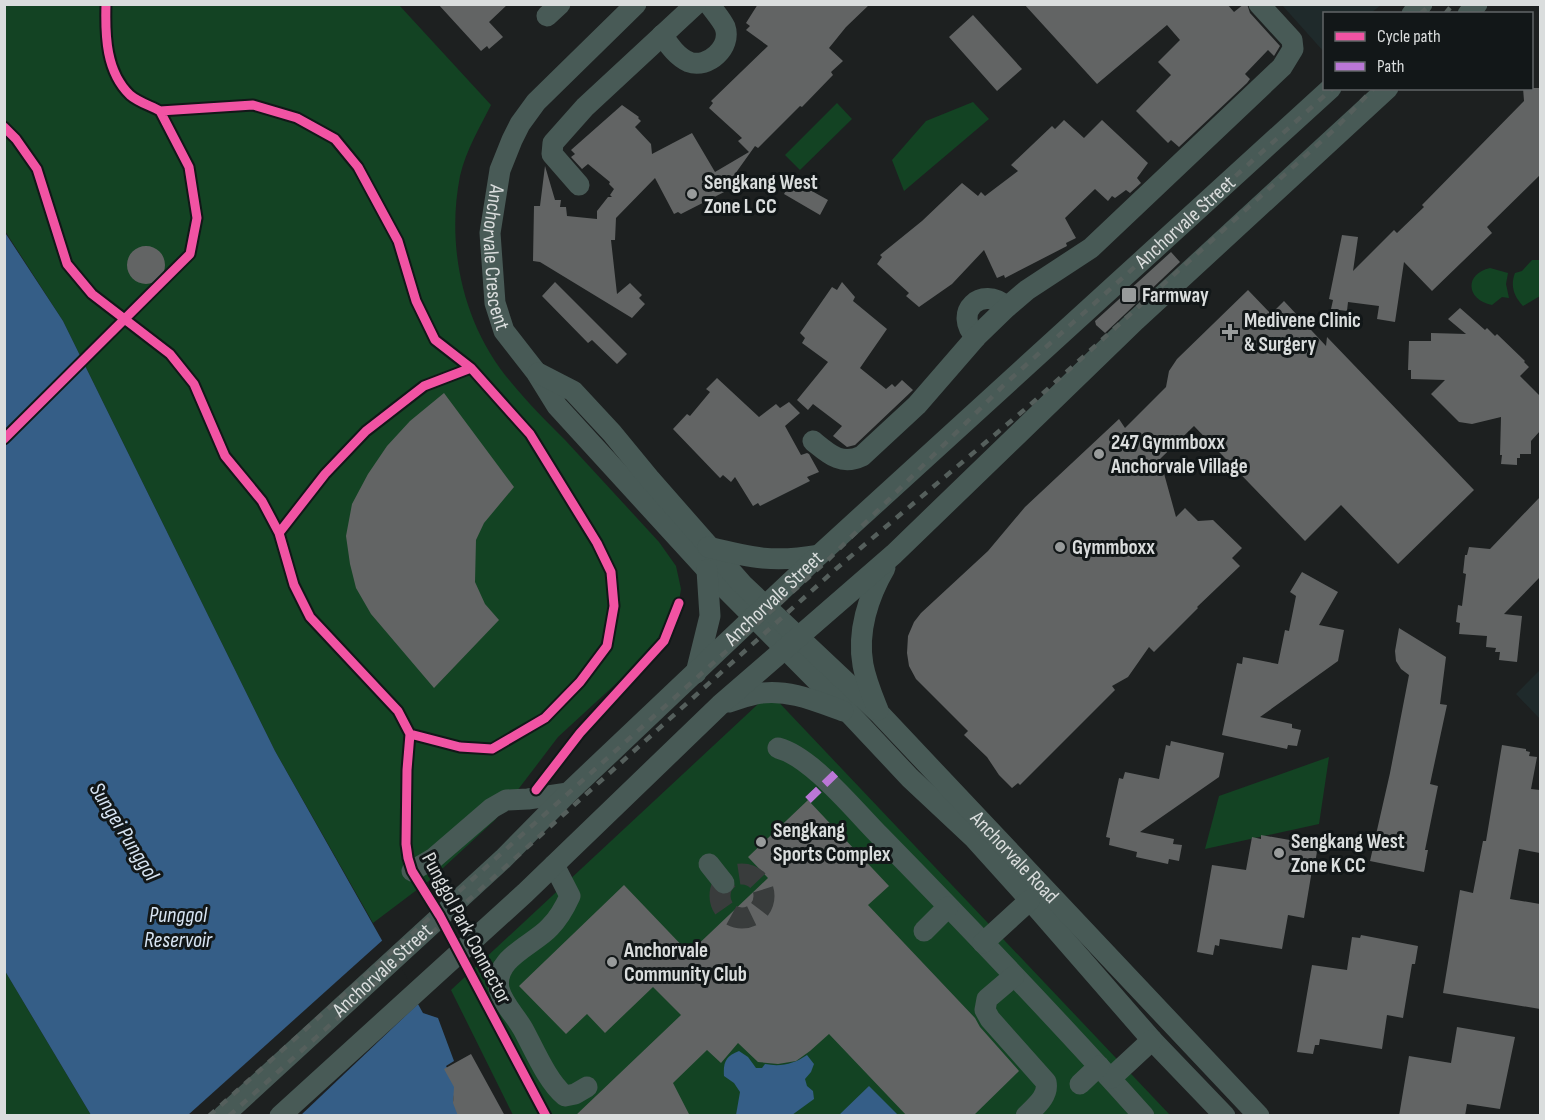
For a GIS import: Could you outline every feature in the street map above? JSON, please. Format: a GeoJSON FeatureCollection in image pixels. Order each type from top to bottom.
{"type":"FeatureCollection","features":[{"type":"Feature","properties":{"kind":"street","name":"Anchorvale Crescent"},"geometry":{"type":"LineString","coordinates":[[636,4],[536,102],[520,124],[500,170],[490,234],[495,303],[504,331],[536,372],[557,406],[707,570],[760,611]]}},
{"type":"Feature","properties":{"kind":"street"},"geometry":{"type":"LineString","coordinates":[[579,185],[552,154],[553,143],[585,106],[696,4]]}},
{"type":"Feature","properties":{"kind":"street"},"geometry":{"type":"LineString","coordinates":[[662,36],[686,61],[699,63],[710,61],[725,45],[726,39],[725,27],[709,4]]}},
{"type":"Feature","properties":{"kind":"street"},"geometry":{"type":"LineString","coordinates":[[813,441],[843,461],[851,461],[862,456],[917,405],[976,337],[969,330],[966,321],[972,304],[990,297],[999,300],[1006,307],[1027,290],[1091,248],[1282,67],[1293,49],[1292,39],[1259,4]]}},
{"type":"Feature","properties":{"kind":"street","name":"Anchorvale Street"},"geometry":{"type":"LineString","coordinates":[[223,1116],[503,859],[568,793],[819,555],[1329,90]]}},
{"type":"Feature","properties":{"kind":"street","name":"Anchorvale Street"},"geometry":{"type":"LineString","coordinates":[[280,1116],[525,893],[720,705],[894,554],[1136,320],[1386,90]]}},
{"type":"Feature","properties":{"kind":"street","name":"Anchorvale Crescent"},"geometry":{"type":"LineString","coordinates":[[536,372],[573,391],[612,433],[760,611]]}},
{"type":"Feature","properties":{"kind":"street"},"geometry":{"type":"LineString","coordinates":[[708,547],[764,560],[795,559],[819,555]]}},
{"type":"Feature","properties":{"kind":"street"},"geometry":{"type":"LineString","coordinates":[[879,713],[863,664],[862,643],[866,609],[878,580],[894,554]]}},
{"type":"Feature","properties":{"kind":"street"},"geometry":{"type":"LineString","coordinates":[[696,674],[710,616],[707,570]]}},
{"type":"Feature","properties":{"kind":"street","name":"Anchorvale Road"},"geometry":{"type":"LineString","coordinates":[[760,611],[792,643],[849,713],[910,778],[973,837],[1152,1040],[1225,1116]]}},
{"type":"Feature","properties":{"kind":"street","name":"Anchorvale Road"},"geometry":{"type":"LineString","coordinates":[[792,643],[879,713],[1259,1116]]}},
{"type":"Feature","properties":{"kind":"street"},"geometry":{"type":"LineString","coordinates":[[720,705],[756,694],[773,692],[807,698],[849,713]]}},
{"type":"Feature","properties":{"kind":"street"},"geometry":{"type":"LineString","coordinates":[[778,748],[810,765],[983,943],[1144,1116]]}},
{"type":"Feature","properties":{"kind":"street"},"geometry":{"type":"LineString","coordinates":[[412,871],[434,858],[492,808],[506,800],[568,793]]}},
{"type":"Feature","properties":{"kind":"street"},"geometry":{"type":"LineString","coordinates":[[554,864],[570,896],[564,909],[549,928],[510,959],[501,972],[499,988],[506,1005],[520,1024],[560,1092],[565,1096],[575,1094],[587,1087]]}},
{"type":"Feature","properties":{"kind":"street"},"geometry":{"type":"LineString","coordinates":[[709,864],[724,883]]}},
{"type":"Feature","properties":{"kind":"street"},"geometry":{"type":"LineString","coordinates":[[983,943],[1030,900]]}},
{"type":"Feature","properties":{"kind":"street"},"geometry":{"type":"LineString","coordinates":[[924,931],[948,907]]}},
{"type":"Feature","properties":{"kind":"street"},"geometry":{"type":"LineString","coordinates":[[1014,976],[987,999],[985,1010],[1000,1032],[1046,1082],[1045,1094],[1026,1116]]}},
{"type":"Feature","properties":{"kind":"street"},"geometry":{"type":"LineString","coordinates":[[1080,1084],[1105,1072],[1152,1040]]}},
{"type":"Feature","properties":{"kind":"shaded area"},"geometry":{"type":"Polygon","coordinates":[[[1282,5],[1381,5],[1372,12],[1323,12],[1323,51],[1282,5]]]}},
{"type":"Feature","properties":{"kind":"shaded area"},"geometry":{"type":"Polygon","coordinates":[[[1540,670],[1540,719],[1516,694],[1540,670]]]}},
{"type":"Feature","properties":{"kind":"green space"},"geometry":{"type":"Polygon","coordinates":[[[5,5],[399,5],[491,105],[466,157],[460,176],[456,203],[457,257],[462,284],[480,335],[494,359],[517,389],[659,542],[676,566],[681,589],[676,620],[658,645],[558,737],[495,820],[430,880],[373,923],[275,751],[63,321],[5,231],[5,5]]]}},
{"type":"Feature","properties":{"kind":"green space"},"geometry":{"type":"Polygon","coordinates":[[[973,102],[989,119],[904,191],[892,160],[926,121],[973,102]]]}},
{"type":"Feature","properties":{"kind":"green space"},"geometry":{"type":"Polygon","coordinates":[[[837,103],[852,119],[800,170],[785,155],[837,103]]]}},
{"type":"Feature","properties":{"kind":"green space"},"geometry":{"type":"Polygon","coordinates":[[[1532,260],[1540,260],[1540,296],[1523,306],[1514,291],[1513,282],[1515,273],[1522,271],[1532,260]]]}},
{"type":"Feature","properties":{"kind":"green space"},"geometry":{"type":"Polygon","coordinates":[[[1490,268],[1508,273],[1506,284],[1509,298],[1502,297],[1492,305],[1477,298],[1471,287],[1476,276],[1490,268]]]}},
{"type":"Feature","properties":{"kind":"green space","name":"Sengkang Sports Complex"},"geometry":{"type":"Polygon","coordinates":[[[770,693],[1170,1115],[513,1115],[451,990],[770,693]]]}},
{"type":"Feature","properties":{"kind":"green space"},"geometry":{"type":"Polygon","coordinates":[[[1329,757],[1319,824],[1205,849],[1219,796],[1329,757]]]}},
{"type":"Feature","properties":{"kind":"green space"},"geometry":{"type":"Polygon","coordinates":[[[5,971],[91,1115],[5,1115],[5,971]]]}},
{"type":"Feature","properties":{"kind":"water","name":"Punggol Reservoir"},"geometry":{"type":"Polygon","coordinates":[[[4,231],[63,321],[275,751],[423,1013],[438,1018],[454,1061],[446,1066],[456,1083],[453,1101],[459,1115],[91,1115],[5,971],[4,231]]]}},
{"type":"Feature","properties":{"kind":"water"},"geometry":{"type":"Polygon","coordinates":[[[739,1051],[748,1057],[756,1068],[762,1068],[765,1064],[787,1064],[807,1055],[814,1064],[805,1079],[807,1086],[813,1091],[814,1099],[792,1115],[736,1115],[740,1092],[734,1083],[724,1076],[724,1071],[728,1057],[739,1051]]]}},
{"type":"Feature","properties":{"kind":"water"},"geometry":{"type":"Polygon","coordinates":[[[869,1086],[898,1115],[839,1115],[869,1086]]]}},
{"type":"Feature","properties":{"kind":"pier"},"geometry":{"type":"Polygon","coordinates":[[[385,938],[420,1002],[300,1116],[188,1115],[385,938]]]}},
{"type":"Feature","properties":{"kind":"building"},"geometry":{"type":"Polygon","coordinates":[[[438,4],[508,4],[489,22],[503,37],[489,49],[487,46],[481,51],[438,4]]]}},
{"type":"Feature","properties":{"kind":"building"},"geometry":{"type":"Polygon","coordinates":[[[758,4],[870,4],[846,27],[829,48],[843,61],[831,72],[833,75],[758,148],[755,146],[735,174],[740,181],[730,185],[732,188],[681,214],[678,212],[674,214],[655,178],[616,218],[615,240],[611,240],[617,294],[630,283],[642,295],[639,298],[645,304],[632,318],[540,262],[533,261],[534,206],[540,206],[545,166],[555,200],[561,200],[560,207],[566,207],[567,216],[597,219],[597,211],[608,197],[612,197],[610,195],[614,189],[609,184],[610,182],[588,164],[582,169],[571,157],[575,154],[571,150],[622,105],[639,117],[641,121],[635,127],[651,144],[652,154],[692,133],[715,172],[749,152],[738,141],[742,138],[709,108],[713,103],[711,101],[768,46],[746,30],[750,26],[746,23],[758,4]]]}},
{"type":"Feature","properties":{"kind":"building"},"geometry":{"type":"Polygon","coordinates":[[[1024,4],[1227,4],[1234,12],[1247,4],[1250,13],[1280,46],[1274,56],[1268,50],[1245,74],[1250,79],[1247,83],[1179,147],[1171,140],[1168,143],[1136,111],[1171,75],[1158,62],[1180,40],[1167,25],[1097,84],[1024,4]]]}},
{"type":"Feature","properties":{"kind":"building"},"geometry":{"type":"Polygon","coordinates":[[[973,15],[1022,69],[997,91],[949,37],[973,15]]]}},
{"type":"Feature","properties":{"kind":"building"},"geometry":{"type":"Polygon","coordinates":[[[1540,88],[1540,175],[1487,227],[1492,233],[1432,291],[1404,262],[1395,322],[1377,319],[1379,306],[1348,302],[1347,311],[1331,309],[1333,300],[1329,299],[1342,235],[1358,237],[1353,271],[1394,230],[1397,233],[1424,207],[1422,205],[1524,101],[1523,90],[1540,88]]]}},
{"type":"Feature","properties":{"kind":"building"},"geometry":{"type":"Polygon","coordinates":[[[1064,120],[1084,138],[1102,120],[1148,163],[1137,178],[1141,183],[1130,193],[1126,190],[1115,198],[1112,196],[1108,201],[1095,189],[1065,218],[1076,238],[1066,243],[1067,246],[1005,278],[1004,275],[997,278],[984,250],[952,284],[919,307],[906,296],[909,293],[877,264],[882,257],[880,255],[922,221],[962,183],[978,196],[981,192],[985,196],[1018,171],[1011,165],[1052,126],[1055,129],[1064,120]]]}},
{"type":"Feature","properties":{"kind":"building"},"geometry":{"type":"Polygon","coordinates":[[[792,180],[828,200],[820,215],[784,194],[792,180]]]}},
{"type":"Feature","properties":{"kind":"building"},"geometry":{"type":"Polygon","coordinates":[[[146,246],[160,251],[165,265],[160,279],[146,284],[132,279],[127,265],[132,251],[146,246]]]}},
{"type":"Feature","properties":{"kind":"building"},"geometry":{"type":"Polygon","coordinates":[[[1171,252],[1180,262],[1105,333],[1096,325],[1095,321],[1171,252]]]}},
{"type":"Feature","properties":{"kind":"building"},"geometry":{"type":"Polygon","coordinates":[[[555,282],[627,354],[617,364],[592,340],[588,343],[542,296],[555,282]]]}},
{"type":"Feature","properties":{"kind":"building"},"geometry":{"type":"Polygon","coordinates":[[[842,282],[855,297],[853,301],[887,329],[860,368],[886,389],[892,384],[895,387],[902,380],[913,390],[855,445],[847,447],[833,436],[842,426],[813,404],[808,410],[797,400],[828,362],[802,343],[805,338],[800,333],[832,287],[837,290],[842,282]]]}},
{"type":"Feature","properties":{"kind":"building"},"geometry":{"type":"Polygon","coordinates":[[[1248,290],[1271,314],[1284,301],[1326,346],[1327,337],[1474,490],[1398,564],[1341,505],[1305,541],[1194,426],[1160,459],[1176,517],[1185,508],[1198,521],[1213,520],[1242,548],[1232,558],[1240,566],[1154,652],[1149,647],[1128,677],[1112,686],[1115,690],[1020,785],[1018,783],[1012,788],[999,775],[987,757],[964,735],[968,731],[916,679],[909,666],[907,653],[908,636],[914,622],[988,551],[1025,507],[1119,419],[1125,428],[1166,387],[1169,371],[1177,359],[1248,290]]]}},
{"type":"Feature","properties":{"kind":"building"},"geometry":{"type":"Polygon","coordinates":[[[1460,308],[1485,330],[1487,328],[1495,336],[1497,334],[1525,361],[1529,367],[1520,376],[1540,396],[1540,431],[1531,441],[1531,454],[1520,454],[1520,458],[1517,458],[1517,465],[1501,464],[1501,417],[1472,424],[1459,422],[1431,394],[1445,380],[1411,379],[1411,370],[1408,370],[1409,341],[1431,341],[1431,333],[1466,334],[1448,319],[1460,308]]]}},
{"type":"Feature","properties":{"kind":"building"},"geometry":{"type":"Polygon","coordinates":[[[717,378],[759,417],[776,404],[780,408],[789,402],[800,413],[785,426],[801,455],[809,454],[819,472],[807,477],[810,481],[760,506],[758,503],[753,506],[735,477],[731,482],[723,475],[720,478],[673,429],[687,414],[690,416],[710,392],[706,389],[717,378]]]}},
{"type":"Feature","properties":{"kind":"building"},"geometry":{"type":"Polygon","coordinates":[[[444,393],[514,487],[484,523],[476,540],[475,582],[485,604],[499,620],[434,688],[371,614],[356,588],[346,536],[352,504],[368,474],[387,446],[410,421],[444,393]]]}},
{"type":"Feature","properties":{"kind":"building"},"geometry":{"type":"Polygon","coordinates":[[[1540,497],[1540,577],[1504,614],[1522,616],[1517,662],[1499,660],[1500,652],[1495,652],[1496,648],[1486,647],[1487,636],[1459,634],[1460,623],[1456,622],[1458,605],[1462,606],[1466,574],[1463,573],[1465,555],[1469,547],[1490,549],[1540,497]]]}},
{"type":"Feature","properties":{"kind":"building"},"geometry":{"type":"Polygon","coordinates":[[[1302,572],[1338,592],[1319,625],[1344,630],[1338,661],[1260,717],[1292,724],[1292,728],[1301,730],[1297,746],[1288,745],[1287,749],[1222,735],[1237,663],[1242,664],[1243,657],[1278,664],[1285,630],[1289,631],[1296,596],[1290,592],[1302,572]]]}},
{"type":"Feature","properties":{"kind":"building"},"geometry":{"type":"Polygon","coordinates":[[[1399,628],[1446,657],[1440,704],[1447,705],[1430,784],[1438,786],[1425,850],[1428,850],[1424,872],[1370,861],[1409,675],[1396,661],[1395,651],[1399,628]]]}},
{"type":"Feature","properties":{"kind":"building"},"geometry":{"type":"Polygon","coordinates":[[[1171,741],[1224,753],[1219,777],[1140,832],[1174,839],[1173,844],[1182,845],[1179,861],[1169,859],[1168,864],[1136,857],[1137,852],[1109,845],[1110,838],[1106,837],[1119,778],[1123,779],[1125,772],[1159,779],[1166,745],[1170,746],[1171,741]]]}},
{"type":"Feature","properties":{"kind":"building"},"geometry":{"type":"Polygon","coordinates":[[[1502,745],[1526,749],[1530,752],[1529,756],[1537,757],[1531,789],[1540,790],[1540,853],[1519,849],[1510,899],[1540,904],[1540,1009],[1443,993],[1460,890],[1473,893],[1483,841],[1486,841],[1502,745]]]}},
{"type":"Feature","properties":{"kind":"building"},"geometry":{"type":"Polygon","coordinates":[[[808,800],[889,886],[868,905],[975,1018],[980,1027],[1019,1071],[973,1116],[907,1116],[829,1034],[796,1061],[778,1064],[758,1062],[738,1043],[721,1063],[707,1050],[673,1083],[690,1116],[575,1116],[681,1015],[653,987],[605,1033],[587,1014],[566,1034],[519,986],[624,885],[689,953],[768,878],[748,857],[808,800]]]}},
{"type":"Feature","properties":{"kind":"building"},"geometry":{"type":"Polygon","coordinates":[[[1261,835],[1318,845],[1304,918],[1288,915],[1282,949],[1220,939],[1219,946],[1215,945],[1213,955],[1197,952],[1212,865],[1246,870],[1252,837],[1261,839],[1261,835]]]}},
{"type":"Feature","properties":{"kind":"building"},"geometry":{"type":"Polygon","coordinates":[[[1361,935],[1418,946],[1415,964],[1412,964],[1403,1018],[1387,1015],[1382,1049],[1320,1039],[1319,1045],[1315,1045],[1313,1054],[1297,1052],[1312,965],[1347,970],[1352,937],[1360,938],[1361,935]]]}},
{"type":"Feature","properties":{"kind":"building"},"geometry":{"type":"Polygon","coordinates":[[[1457,1027],[1515,1037],[1500,1109],[1467,1104],[1465,1116],[1399,1116],[1409,1056],[1451,1063],[1457,1027]]]}},
{"type":"Feature","properties":{"kind":"building"},"geometry":{"type":"Polygon","coordinates":[[[471,1054],[505,1116],[458,1116],[453,1103],[454,1087],[444,1069],[471,1054]]]}},
{"type":"Feature","properties":{"kind":"tunnel"},"geometry":{"type":"LineString","coordinates":[[742,874],[758,880],[764,896],[758,912],[742,918],[726,912],[720,896],[726,880],[742,874]]}},
{"type":"Feature","properties":{"kind":"railway"},"geometry":{"type":"LineString","coordinates":[[1422,12],[1431,4]]}},
{"type":"Feature","properties":{"kind":"railway"},"geometry":{"type":"LineString","coordinates":[[1447,12],[1453,4]]}},
{"type":"Feature","properties":{"kind":"railway"},"geometry":{"type":"LineString","coordinates":[[209,1116],[829,559],[1005,384],[1331,90]]}},
{"type":"Feature","properties":{"kind":"railway"},"geometry":{"type":"LineString","coordinates":[[229,1116],[837,568],[1030,405],[1336,128],[1372,90]]}},
{"type":"Feature","properties":{"kind":"marked path"},"geometry":{"type":"LineString","coordinates":[[808,800],[838,771]]}},
{"type":"Feature","properties":{"kind":"cycle path"},"geometry":{"type":"LineString","coordinates":[[106,4],[107,41],[116,76],[130,95],[160,111]]}},
{"type":"Feature","properties":{"kind":"cycle path"},"geometry":{"type":"LineString","coordinates":[[160,111],[253,105],[297,118],[335,139],[358,167],[398,241],[416,301],[435,340],[471,368],[530,434],[597,543],[611,572],[614,606],[607,646],[580,682],[545,718],[492,749],[460,747],[410,734]]}},
{"type":"Feature","properties":{"kind":"cycle path"},"geometry":{"type":"LineString","coordinates":[[4,439],[190,254],[197,218],[189,167],[160,111]]}},
{"type":"Feature","properties":{"kind":"cycle path","name":"Punggol Park Connector"},"geometry":{"type":"LineString","coordinates":[[4,127],[16,139],[37,169],[67,264],[92,294],[170,354],[194,384],[225,456],[262,501],[279,533],[294,585],[310,617],[398,711],[410,734],[406,844],[412,871],[440,916],[546,1116]]}},
{"type":"Feature","properties":{"kind":"cycle path"},"geometry":{"type":"LineString","coordinates":[[279,533],[325,474],[366,431],[424,386],[471,368]]}},
{"type":"Feature","properties":{"kind":"cycle path"},"geometry":{"type":"LineString","coordinates":[[536,790],[580,733],[664,641],[679,603]]}},
{"type":"Feature","properties":{"kind":"place","name":"Sengkang West Zone L CC"},"geometry":{"type":"Point","coordinates":[692,194]}},
{"type":"Feature","properties":{"kind":"place","name":"Farmway"},"geometry":{"type":"Point","coordinates":[1129,295]}},
{"type":"Feature","properties":{"kind":"place","name":"Medivene Clinic & Surgery"},"geometry":{"type":"Point","coordinates":[1230,332]}},
{"type":"Feature","properties":{"kind":"place","name":"247 Gymmboxx Anchorvale Village"},"geometry":{"type":"Point","coordinates":[1099,454]}},
{"type":"Feature","properties":{"kind":"place","name":"Gymmboxx"},"geometry":{"type":"Point","coordinates":[1060,547]}},
{"type":"Feature","properties":{"kind":"place","name":"Sengkang Sports Complex"},"geometry":{"type":"Point","coordinates":[761,842]}},
{"type":"Feature","properties":{"kind":"place","name":"Sengkang West Zone K CC"},"geometry":{"type":"Point","coordinates":[1279,853]}},
{"type":"Feature","properties":{"kind":"place","name":"Anchorvale Community Club"},"geometry":{"type":"Point","coordinates":[612,962]}},
{"type":"Feature","properties":{"kind":"water label","name":"Sungei Punggol"},"geometry":{"type":"Point","coordinates":[125,831]}}]}
